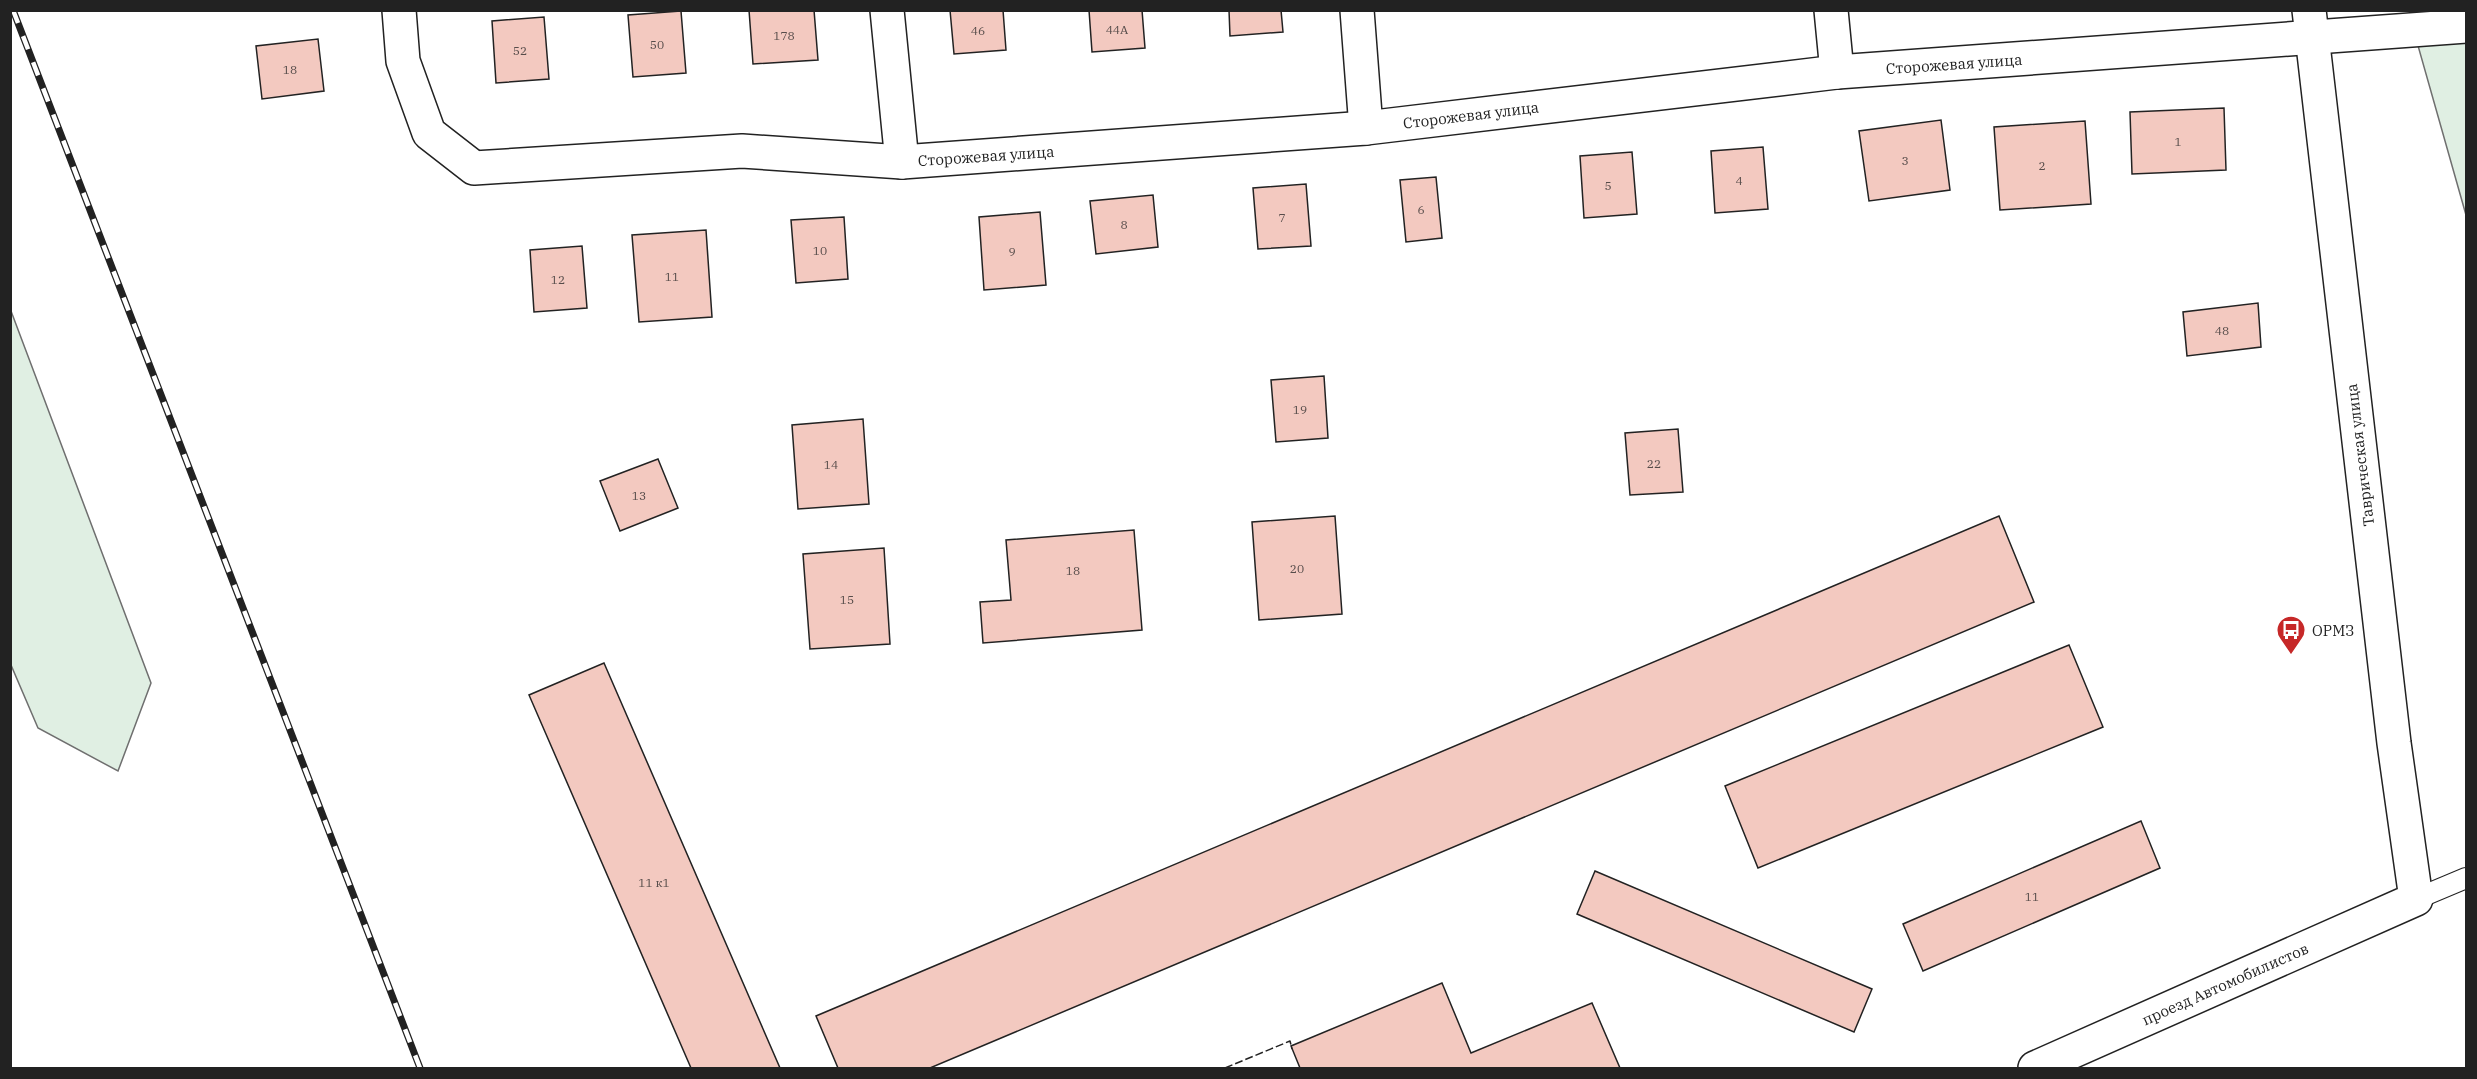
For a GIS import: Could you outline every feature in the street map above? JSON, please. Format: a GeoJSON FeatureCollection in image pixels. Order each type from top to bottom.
{"type":"FeatureCollection","features":[{"type":"Feature","properties":{"kind":"street","name":"Сторожевая улица"},"geometry":{"type":"LineString","coordinates":[[399,10],[403,61],[429,132],[474,168],[742,151],[902,162],[1366,128],[1837,72],[2310,24],[2466,26]]}},
{"type":"Feature","properties":{"kind":"street"},"geometry":{"type":"LineString","coordinates":[[887,10],[902,162]]}},
{"type":"Feature","properties":{"kind":"street"},"geometry":{"type":"LineString","coordinates":[[1357,10],[1366,128]]}},
{"type":"Feature","properties":{"kind":"street"},"geometry":{"type":"LineString","coordinates":[[1831,10],[1837,72]]}},
{"type":"Feature","properties":{"kind":"street","name":"Таврическая улица"},"geometry":{"type":"LineString","coordinates":[[2310,24],[2394,743],[2416,899]]}},
{"type":"Feature","properties":{"kind":"street","name":"проезд Автомобилистов"},"geometry":{"type":"LineString","coordinates":[[2035,1068],[2416,899]]}},
{"type":"Feature","properties":{"kind":"lane"},"geometry":{"type":"LineString","coordinates":[[2416,899],[2466,878]]}},
{"type":"Feature","properties":{"kind":"green space"},"geometry":{"type":"Polygon","coordinates":[[[2466,16],[2466,215],[2411,21],[2466,16]]]}},
{"type":"Feature","properties":{"kind":"green space"},"geometry":{"type":"Polygon","coordinates":[[[11,311],[151,683],[118,771],[38,728],[11,665],[11,311]]]}},
{"type":"Feature","properties":{"kind":"building"},"geometry":{"type":"Polygon","coordinates":[[[749,10],[814,10],[818,60],[753,64],[749,10]]]}},
{"type":"Feature","properties":{"kind":"building"},"geometry":{"type":"Polygon","coordinates":[[[950,10],[1003,10],[1006,50],[954,54],[950,10]]]}},
{"type":"Feature","properties":{"kind":"building"},"geometry":{"type":"Polygon","coordinates":[[[1089,10],[1142,10],[1145,48],[1092,52],[1089,10]]]}},
{"type":"Feature","properties":{"kind":"building"},"geometry":{"type":"Polygon","coordinates":[[[1229,10],[1281,10],[1283,32],[1230,36],[1229,10]]]}},
{"type":"Feature","properties":{"kind":"building"},"geometry":{"type":"Polygon","coordinates":[[[681,11],[686,73],[633,77],[628,15],[681,11]]]}},
{"type":"Feature","properties":{"kind":"building"},"geometry":{"type":"Polygon","coordinates":[[[544,17],[549,79],[496,83],[492,21],[544,17]]]}},
{"type":"Feature","properties":{"kind":"building"},"geometry":{"type":"Polygon","coordinates":[[[318,39],[324,91],[262,99],[256,46],[318,39]]]}},
{"type":"Feature","properties":{"kind":"building"},"geometry":{"type":"Polygon","coordinates":[[[2224,108],[2226,170],[2132,174],[2130,112],[2224,108]]]}},
{"type":"Feature","properties":{"kind":"building"},"geometry":{"type":"Polygon","coordinates":[[[1941,120],[1950,190],[1869,201],[1859,131],[1941,120]]]}},
{"type":"Feature","properties":{"kind":"building"},"geometry":{"type":"Polygon","coordinates":[[[2085,121],[2091,204],[2000,210],[1994,127],[2085,121]]]}},
{"type":"Feature","properties":{"kind":"building"},"geometry":{"type":"Polygon","coordinates":[[[1763,147],[1768,209],[1715,213],[1711,151],[1763,147]]]}},
{"type":"Feature","properties":{"kind":"building"},"geometry":{"type":"Polygon","coordinates":[[[1632,152],[1637,214],[1584,218],[1580,156],[1632,152]]]}},
{"type":"Feature","properties":{"kind":"building"},"geometry":{"type":"Polygon","coordinates":[[[1436,177],[1442,238],[1406,242],[1400,180],[1436,177]]]}},
{"type":"Feature","properties":{"kind":"building"},"geometry":{"type":"Polygon","coordinates":[[[1306,184],[1311,246],[1258,249],[1253,188],[1306,184]]]}},
{"type":"Feature","properties":{"kind":"building"},"geometry":{"type":"Polygon","coordinates":[[[1153,195],[1158,247],[1096,254],[1090,201],[1153,195]]]}},
{"type":"Feature","properties":{"kind":"building"},"geometry":{"type":"Polygon","coordinates":[[[1040,212],[1046,285],[984,290],[979,217],[1040,212]]]}},
{"type":"Feature","properties":{"kind":"building"},"geometry":{"type":"Polygon","coordinates":[[[844,217],[848,279],[796,283],[791,220],[844,217]]]}},
{"type":"Feature","properties":{"kind":"building"},"geometry":{"type":"Polygon","coordinates":[[[706,230],[712,317],[639,322],[632,235],[706,230]]]}},
{"type":"Feature","properties":{"kind":"building"},"geometry":{"type":"Polygon","coordinates":[[[582,246],[587,308],[534,312],[530,250],[582,246]]]}},
{"type":"Feature","properties":{"kind":"building"},"geometry":{"type":"Polygon","coordinates":[[[2258,303],[2261,347],[2187,356],[2183,312],[2258,303]]]}},
{"type":"Feature","properties":{"kind":"building"},"geometry":{"type":"Polygon","coordinates":[[[1324,376],[1328,438],[1276,442],[1271,380],[1324,376]]]}},
{"type":"Feature","properties":{"kind":"building"},"geometry":{"type":"Polygon","coordinates":[[[863,419],[869,504],[798,509],[792,425],[863,419]]]}},
{"type":"Feature","properties":{"kind":"building"},"geometry":{"type":"Polygon","coordinates":[[[1678,429],[1683,492],[1630,495],[1625,433],[1678,429]]]}},
{"type":"Feature","properties":{"kind":"building"},"geometry":{"type":"Polygon","coordinates":[[[658,459],[678,508],[620,531],[600,481],[658,459]]]}},
{"type":"Feature","properties":{"kind":"building"},"geometry":{"type":"Polygon","coordinates":[[[1335,516],[1342,614],[1259,620],[1252,522],[1335,516]]]}},
{"type":"Feature","properties":{"kind":"building"},"geometry":{"type":"Polygon","coordinates":[[[1999,516],[2034,602],[930,1068],[838,1068],[816,1016],[1999,516]]]}},
{"type":"Feature","properties":{"kind":"building"},"geometry":{"type":"Polygon","coordinates":[[[1134,530],[1142,630],[983,643],[980,602],[1011,600],[1006,540],[1134,530]]]}},
{"type":"Feature","properties":{"kind":"building"},"geometry":{"type":"Polygon","coordinates":[[[884,548],[890,644],[810,649],[803,554],[884,548]]]}},
{"type":"Feature","properties":{"kind":"building"},"geometry":{"type":"Polygon","coordinates":[[[2069,645],[2103,727],[1758,868],[1725,786],[2069,645]]]}},
{"type":"Feature","properties":{"kind":"building"},"geometry":{"type":"Polygon","coordinates":[[[604,663],[780,1068],[691,1068],[529,695],[604,663]]]}},
{"type":"Feature","properties":{"kind":"building"},"geometry":{"type":"Polygon","coordinates":[[[2141,821],[2160,868],[1923,971],[1903,924],[2141,821]]]}},
{"type":"Feature","properties":{"kind":"building"},"geometry":{"type":"Polygon","coordinates":[[[1595,871],[1872,989],[1854,1032],[1577,914],[1595,871]]]}},
{"type":"Feature","properties":{"kind":"building"},"geometry":{"type":"Polygon","coordinates":[[[1442,983],[1471,1053],[1592,1003],[1620,1068],[1300,1068],[1291,1046],[1442,983]]]}},
{"type":"Feature","properties":{"kind":"railway"},"geometry":{"type":"LineString","coordinates":[[13,10],[420,1068]]}},
{"type":"Feature","properties":{"kind":"fence"},"geometry":{"type":"LineString","coordinates":[[1225,1068],[1290,1041],[1292,1049]]}},
{"type":"Feature","properties":{"kind":"place","name":"ОРМЗ"},"geometry":{"type":"Point","coordinates":[2291,656]}}]}
